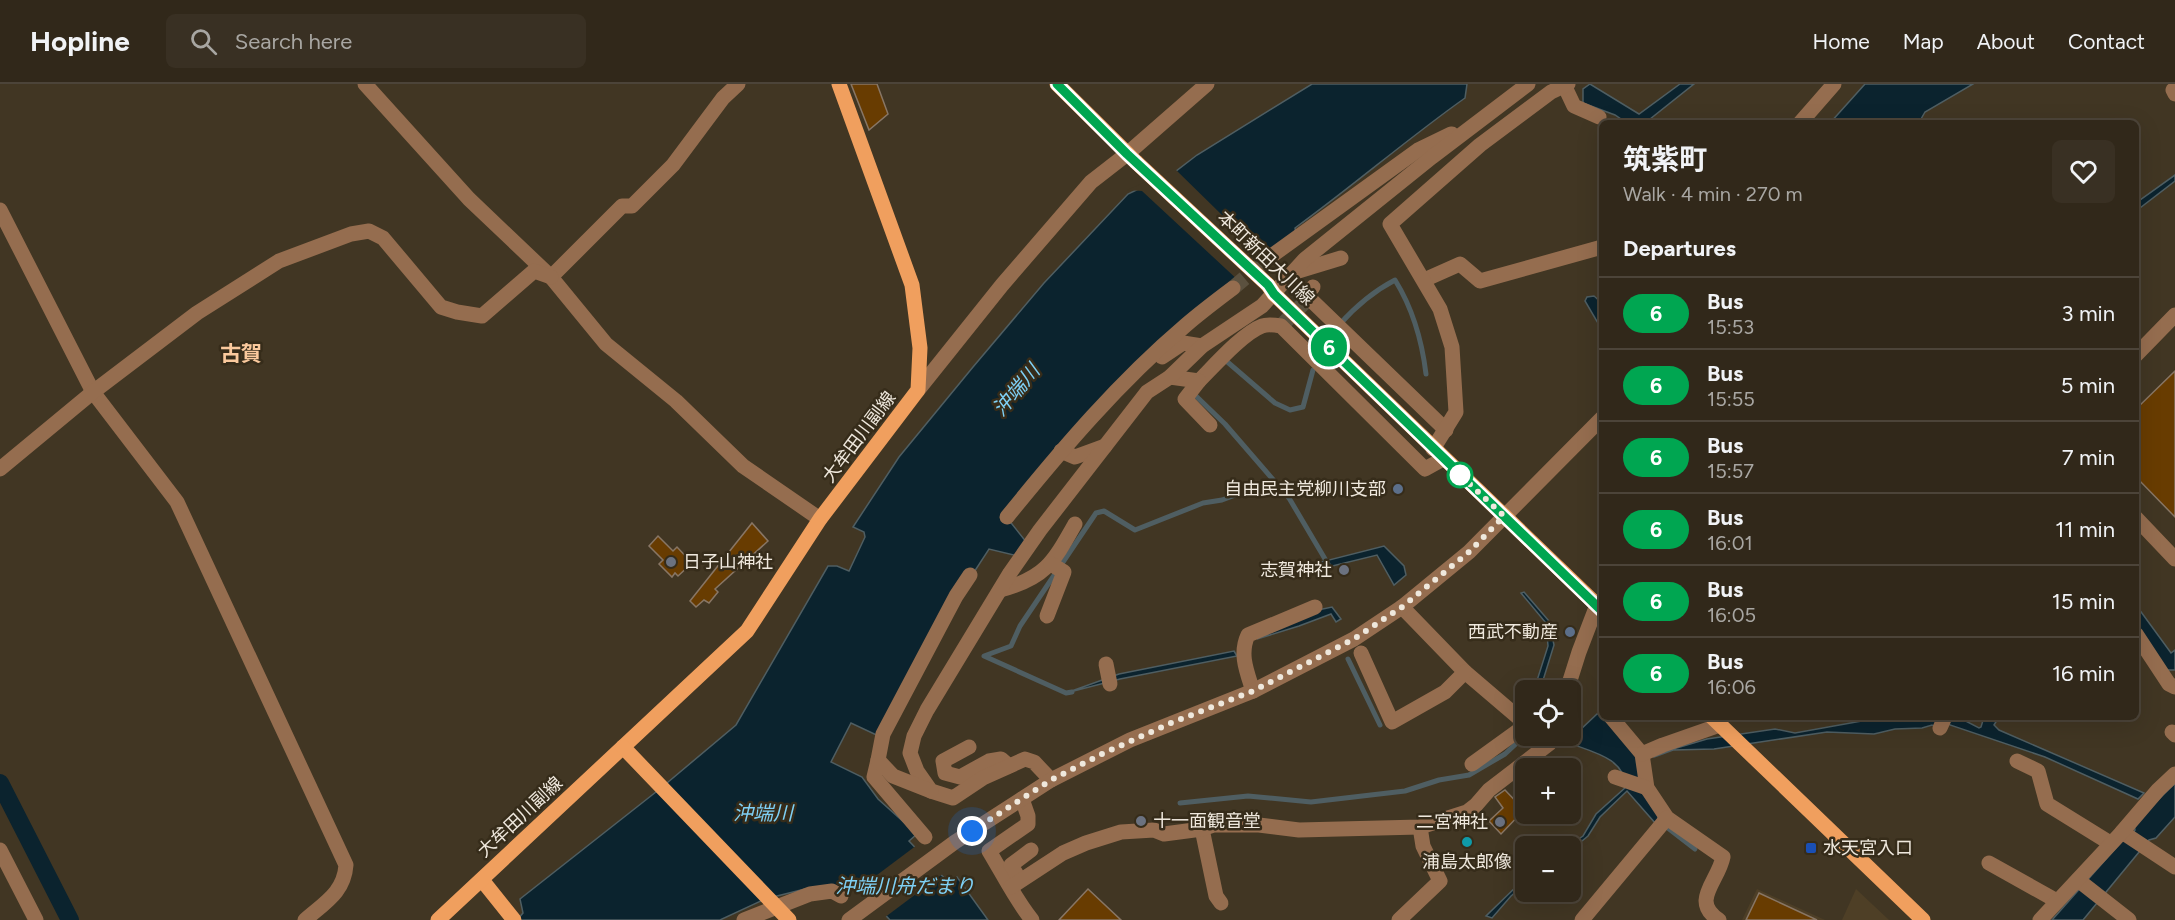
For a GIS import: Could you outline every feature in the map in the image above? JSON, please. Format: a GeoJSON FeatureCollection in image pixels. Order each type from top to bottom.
{"type":"FeatureCollection","features":[{"type":"Feature","properties":{"kind":"main road","name":"大牟田川副線"},"geometry":{"type":"LineString","coordinates":[[514,920],[484,883],[747,630],[820,519],[918,390],[920,348],[912,285],[839,84]]}},
{"type":"Feature","properties":{"kind":"main road","name":"本町新田大川線"},"geometry":{"type":"LineString","coordinates":[[1057,84],[1599,608]]}},
{"type":"Feature","properties":{"kind":"main road"},"geometry":{"type":"LineString","coordinates":[[1716,721],[1923,920]]}},
{"type":"Feature","properties":{"kind":"main road"},"geometry":{"type":"LineString","coordinates":[[623,747],[789,920]]}},
{"type":"Feature","properties":{"kind":"main road"},"geometry":{"type":"LineString","coordinates":[[438,920],[484,883]]}},
{"type":"Feature","properties":{"kind":"street"},"geometry":{"type":"LineString","coordinates":[[365,84],[469,199],[551,277],[606,344],[675,401],[743,466],[820,519]]}},
{"type":"Feature","properties":{"kind":"street"},"geometry":{"type":"LineString","coordinates":[[551,277],[622,206],[632,206],[673,165],[723,98],[738,84]]}},
{"type":"Feature","properties":{"kind":"street"},"geometry":{"type":"LineString","coordinates":[[918,390],[995,294],[1091,182],[1132,158],[1207,84]]}},
{"type":"Feature","properties":{"kind":"street"},"geometry":{"type":"LineString","coordinates":[[931,791],[917,771],[910,753],[914,736],[927,710],[1000,590],[1040,530],[1147,392],[1170,377],[1202,346],[1262,306],[1271,289],[1295,272],[1305,259],[1527,84]]}},
{"type":"Feature","properties":{"kind":"street"},"geometry":{"type":"LineString","coordinates":[[1803,120],[1834,84]]}},
{"type":"Feature","properties":{"kind":"street"},"geometry":{"type":"LineString","coordinates":[[1210,425],[1185,399],[1199,381],[1255,330],[1263,325],[1281,326],[1425,469],[1438,454],[1446,430],[1456,412],[1452,347],[1440,309],[1390,224],[1480,145],[1551,92],[1567,85],[1574,106],[1599,117]]}},
{"type":"Feature","properties":{"kind":"street"},"geometry":{"type":"LineString","coordinates":[[2175,89],[2173,90],[2175,94]]}},
{"type":"Feature","properties":{"kind":"street"},"geometry":{"type":"LineString","coordinates":[[1270,257],[1418,150],[1450,134],[1458,137]]}},
{"type":"Feature","properties":{"kind":"street"},"geometry":{"type":"LineString","coordinates":[[1404,210],[1432,157]]}},
{"type":"Feature","properties":{"kind":"street"},"geometry":{"type":"LineString","coordinates":[[0,210],[93,392],[177,502],[346,865],[345,878],[340,889],[305,920]]}},
{"type":"Feature","properties":{"kind":"street"},"geometry":{"type":"LineString","coordinates":[[0,469],[93,392],[196,314],[279,261],[351,234],[369,231],[383,238],[441,307],[457,312],[482,316],[534,271],[551,277]]}},
{"type":"Feature","properties":{"kind":"street"},"geometry":{"type":"LineString","coordinates":[[1424,280],[1460,264],[1480,281],[1599,248]]}},
{"type":"Feature","properties":{"kind":"street"},"geometry":{"type":"LineString","coordinates":[[1295,272],[1341,258]]}},
{"type":"Feature","properties":{"kind":"street"},"geometry":{"type":"LineString","coordinates":[[1313,287],[1308,293],[1309,298],[1446,430]]}},
{"type":"Feature","properties":{"kind":"street"},"geometry":{"type":"LineString","coordinates":[[1007,517],[1061,451],[1130,377],[1186,324],[1233,288]]}},
{"type":"Feature","properties":{"kind":"street"},"geometry":{"type":"LineString","coordinates":[[2139,352],[2175,315]]}},
{"type":"Feature","properties":{"kind":"street"},"geometry":{"type":"LineString","coordinates":[[1130,377],[1183,343],[1202,346]]}},
{"type":"Feature","properties":{"kind":"street"},"geometry":{"type":"LineString","coordinates":[[1170,377],[1199,381]]}},
{"type":"Feature","properties":{"kind":"street"},"geometry":{"type":"LineString","coordinates":[[849,920],[955,842],[1051,780],[1130,741],[1253,691],[1354,639],[1402,607],[1469,552],[1599,421]]}},
{"type":"Feature","properties":{"kind":"street"},"geometry":{"type":"LineString","coordinates":[[1061,451],[1075,457],[1105,446]]}},
{"type":"Feature","properties":{"kind":"street"},"geometry":{"type":"LineString","coordinates":[[2139,521],[2175,559]]}},
{"type":"Feature","properties":{"kind":"street"},"geometry":{"type":"LineString","coordinates":[[1047,616],[1058,568],[1075,524]]}},
{"type":"Feature","properties":{"kind":"street"},"geometry":{"type":"LineString","coordinates":[[1000,590],[1024,584],[1058,568]]}},
{"type":"Feature","properties":{"kind":"street"},"geometry":{"type":"LineString","coordinates":[[924,837],[874,777],[883,734],[970,574]]}},
{"type":"Feature","properties":{"kind":"street"},"geometry":{"type":"LineString","coordinates":[[1253,691],[1243,656],[1244,644],[1248,635],[1315,607]]}},
{"type":"Feature","properties":{"kind":"street"},"geometry":{"type":"LineString","coordinates":[[1402,607],[1465,672],[1515,715]]}},
{"type":"Feature","properties":{"kind":"street"},"geometry":{"type":"LineString","coordinates":[[1571,680],[1599,608]]}},
{"type":"Feature","properties":{"kind":"street"},"geometry":{"type":"LineString","coordinates":[[2139,639],[2169,684],[2175,687]]}},
{"type":"Feature","properties":{"kind":"street"},"geometry":{"type":"LineString","coordinates":[[1361,653],[1392,722],[1445,692],[1465,672]]}},
{"type":"Feature","properties":{"kind":"street"},"geometry":{"type":"LineString","coordinates":[[1106,664],[1110,684]]}},
{"type":"Feature","properties":{"kind":"street"},"geometry":{"type":"LineString","coordinates":[[1614,720],[1642,754],[1647,788],[1662,824],[1723,857],[1705,900],[1705,906],[1710,914],[1719,920]]}},
{"type":"Feature","properties":{"kind":"street"},"geometry":{"type":"LineString","coordinates":[[1642,754],[1716,721]]}},
{"type":"Feature","properties":{"kind":"street"},"geometry":{"type":"LineString","coordinates":[[1472,764],[1515,733]]}},
{"type":"Feature","properties":{"kind":"street"},"geometry":{"type":"LineString","coordinates":[[1016,884],[1071,850],[1121,832],[1154,830],[1164,834],[1202,829],[1214,825],[1259,825],[1299,830],[1420,827],[1467,812],[1538,746]]}},
{"type":"Feature","properties":{"kind":"street"},"geometry":{"type":"LineString","coordinates":[[969,747],[943,761],[945,773],[960,777],[989,761],[1001,759],[1009,766]]}},
{"type":"Feature","properties":{"kind":"street"},"geometry":{"type":"LineString","coordinates":[[878,760],[892,776],[953,798],[983,778],[1025,759],[1034,762],[1051,780]]}},
{"type":"Feature","properties":{"kind":"street"},"geometry":{"type":"LineString","coordinates":[[2018,761],[2038,771],[2047,804],[2110,843]]}},
{"type":"Feature","properties":{"kind":"street"},"geometry":{"type":"LineString","coordinates":[[2040,920],[2057,901],[2080,882],[2110,843],[2125,833],[2158,789],[2175,774]]}},
{"type":"Feature","properties":{"kind":"street"},"geometry":{"type":"LineString","coordinates":[[1615,777],[1647,788]]}},
{"type":"Feature","properties":{"kind":"street"},"geometry":{"type":"LineString","coordinates":[[1016,884],[989,851],[1028,825],[1028,816],[1022,799]]}},
{"type":"Feature","properties":{"kind":"street"},"geometry":{"type":"LineString","coordinates":[[1582,920],[1662,824]]}},
{"type":"Feature","properties":{"kind":"street"},"geometry":{"type":"LineString","coordinates":[[1400,920],[1440,881],[1423,846],[1420,827]]}},
{"type":"Feature","properties":{"kind":"street"},"geometry":{"type":"LineString","coordinates":[[1202,829],[1216,896],[1221,903]]}},
{"type":"Feature","properties":{"kind":"street"},"geometry":{"type":"LineString","coordinates":[[2125,833],[2175,867]]}},
{"type":"Feature","properties":{"kind":"street"},"geometry":{"type":"LineString","coordinates":[[0,850],[36,920]]}},
{"type":"Feature","properties":{"kind":"street"},"geometry":{"type":"LineString","coordinates":[[1030,850],[1011,865],[1020,904],[1032,920]]}},
{"type":"Feature","properties":{"kind":"street"},"geometry":{"type":"LineString","coordinates":[[1989,863],[2057,901]]}},
{"type":"Feature","properties":{"kind":"street"},"geometry":{"type":"LineString","coordinates":[[2080,882],[2129,920]]}},
{"type":"Feature","properties":{"kind":"street"},"geometry":{"type":"LineString","coordinates":[[744,920],[810,894],[832,891],[841,896]]}},
{"type":"Feature","properties":{"kind":"shaded area"},"geometry":{"type":"Polygon","coordinates":[[[1757,889],[1825,920],[1742,920],[1757,889]]]}},
{"type":"Feature","properties":{"kind":"shaded area"},"geometry":{"type":"Polygon","coordinates":[[[1856,889],[1889,920],[1842,920],[1856,889]]]}},
{"type":"Feature","properties":{"kind":"water","name":"沖端川"},"geometry":{"type":"Polygon","coordinates":[[[1312,84],[1467,84],[1465,98],[1295,228],[1296,233],[1189,319],[1008,519],[1027,543],[1018,556],[989,549],[965,586],[885,739],[851,723],[831,762],[862,777],[878,799],[917,834],[909,841],[949,883],[957,877],[988,920],[890,920],[854,882],[845,889],[832,886],[805,889],[765,899],[720,920],[517,920],[523,913],[520,899],[661,788],[736,725],[828,566],[837,566],[849,571],[865,537],[864,532],[853,527],[899,457],[1044,283],[1128,194],[1176,171],[1197,155],[1312,84]]]}},
{"type":"Feature","properties":{"kind":"water"},"geometry":{"type":"Polygon","coordinates":[[[1590,84],[1639,114],[1680,84],[1694,84],[1649,120],[1622,120],[1583,103],[1583,89],[1590,84]]]}},
{"type":"Feature","properties":{"kind":"water"},"geometry":{"type":"Polygon","coordinates":[[[1865,84],[1973,84],[1925,112],[1921,120],[1833,120],[1865,84]]]}},
{"type":"Feature","properties":{"kind":"water"},"geometry":{"type":"Polygon","coordinates":[[[2175,175],[2175,181],[2139,209],[2139,201],[2175,175]]]}},
{"type":"Feature","properties":{"kind":"water"},"geometry":{"type":"Polygon","coordinates":[[[1594,296],[1599,301],[1599,325],[1585,301],[1587,297],[1594,296]]]}},
{"type":"Feature","properties":{"kind":"water"},"geometry":{"type":"Polygon","coordinates":[[[1384,546],[1404,566],[1406,575],[1394,585],[1377,555],[1320,569],[1321,562],[1384,546]]]}},
{"type":"Feature","properties":{"kind":"water"},"geometry":{"type":"Polygon","coordinates":[[[1524,592],[1549,621],[1554,645],[1543,680],[1537,680],[1548,646],[1546,623],[1521,593],[1524,592]]]}},
{"type":"Feature","properties":{"kind":"water"},"geometry":{"type":"Polygon","coordinates":[[[1332,607],[1341,619],[1336,622],[1331,614],[1257,639],[1318,610],[1332,607]]]}},
{"type":"Feature","properties":{"kind":"water"},"geometry":{"type":"Polygon","coordinates":[[[2139,609],[2171,653],[2175,650],[2175,670],[2166,670],[2139,630],[2139,609]]]}},
{"type":"Feature","properties":{"kind":"water"},"geometry":{"type":"Polygon","coordinates":[[[1234,651],[1237,656],[1120,679],[1066,693],[1119,674],[1234,651]]]}},
{"type":"Feature","properties":{"kind":"water"},"geometry":{"type":"Polygon","coordinates":[[[1599,714],[1599,720],[1607,720],[1635,752],[1659,815],[1656,824],[1627,791],[1600,817],[1588,836],[1581,842],[1581,837],[1596,814],[1626,787],[1624,776],[1619,768],[1592,751],[1578,746],[1581,746],[1581,729],[1599,714]]]}},
{"type":"Feature","properties":{"kind":"water"},"geometry":{"type":"Polygon","coordinates":[[[1867,720],[1938,720],[1935,727],[1932,725],[1922,728],[1895,729],[1874,734],[1827,732],[1714,749],[1673,750],[1654,757],[1653,755],[1707,739],[1775,729],[1795,733],[1867,720]]]}},
{"type":"Feature","properties":{"kind":"water"},"geometry":{"type":"Polygon","coordinates":[[[1950,720],[1964,720],[1979,728],[1983,720],[1997,720],[1994,725],[1999,730],[2144,793],[2138,799],[2045,757],[1949,723],[1950,720]]]}},
{"type":"Feature","properties":{"kind":"water"},"geometry":{"type":"Polygon","coordinates":[[[2175,783],[2175,817],[2156,838],[2149,840],[2083,920],[2052,920],[2122,841],[2128,840],[2135,830],[2134,824],[2175,783]]]}},
{"type":"Feature","properties":{"kind":"water"},"geometry":{"type":"Polygon","coordinates":[[[1515,888],[1515,893],[1492,918],[1486,916],[1515,888]]]}},
{"type":"Feature","properties":{"kind":"pier"},"geometry":{"type":"Polygon","coordinates":[[[1175,169],[1268,260],[1240,282],[1142,191],[1127,190],[1175,169]]]}},
{"type":"Feature","properties":{"kind":"pier"},"geometry":{"type":"Polygon","coordinates":[[[917,845],[944,873],[884,918],[857,890],[917,845]]]}},
{"type":"Feature","properties":{"kind":"building"},"geometry":{"type":"Polygon","coordinates":[[[851,84],[877,84],[888,114],[869,130],[851,84]]]}},
{"type":"Feature","properties":{"kind":"building"},"geometry":{"type":"Polygon","coordinates":[[[2175,371],[2175,517],[2139,480],[2139,406],[2175,371]]]}},
{"type":"Feature","properties":{"kind":"building"},"geometry":{"type":"Polygon","coordinates":[[[752,523],[768,541],[715,589],[718,592],[709,603],[704,600],[696,607],[690,601],[752,523]]]}},
{"type":"Feature","properties":{"kind":"building"},"geometry":{"type":"Polygon","coordinates":[[[658,536],[673,551],[677,547],[692,563],[678,576],[675,573],[672,577],[659,564],[663,560],[649,546],[658,536]]]}},
{"type":"Feature","properties":{"kind":"building"},"geometry":{"type":"Polygon","coordinates":[[[1505,790],[1515,801],[1515,819],[1501,834],[1489,821],[1503,808],[1495,797],[1505,790]]]}},
{"type":"Feature","properties":{"kind":"building"},"geometry":{"type":"Polygon","coordinates":[[[1088,889],[1121,920],[1059,920],[1088,889]]]}},
{"type":"Feature","properties":{"kind":"building"},"geometry":{"type":"Polygon","coordinates":[[[1759,893],[1817,920],[1746,920],[1759,893]]]}},
{"type":"Feature","properties":{"kind":"waterway"},"geometry":{"type":"LineString","coordinates":[[1339,325],[1365,300],[1395,280],[1416,325],[1426,374]]}},
{"type":"Feature","properties":{"kind":"waterway"},"geometry":{"type":"LineString","coordinates":[[1224,359],[1275,403],[1290,410],[1303,407],[1313,370]]}},
{"type":"Feature","properties":{"kind":"waterway"},"geometry":{"type":"LineString","coordinates":[[1194,391],[1196,396],[1225,424],[1289,498],[1328,564]]}},
{"type":"Feature","properties":{"kind":"waterway"},"geometry":{"type":"LineString","coordinates":[[1072,692],[1066,693],[984,656],[1011,646],[1020,626],[1096,513],[1104,511],[1135,530],[1203,503],[1222,500],[1273,481]]}},
{"type":"Feature","properties":{"kind":"waterway"},"geometry":{"type":"LineString","coordinates":[[1348,659],[1380,725]]}},
{"type":"Feature","properties":{"kind":"waterway"},"geometry":{"type":"LineString","coordinates":[[1180,803],[1248,796],[1311,802],[1405,791],[1439,780],[1469,775],[1505,754],[1515,745]]}},
{"type":"Feature","properties":{"kind":"waterway"},"geometry":{"type":"LineString","coordinates":[[0,783],[70,920]]}},
{"type":"Feature","properties":{"kind":"waterway"},"geometry":{"type":"LineString","coordinates":[[1664,825],[1695,849]]}},
{"type":"Feature","properties":{"kind":"tunnel"},"geometry":{"type":"LineString","coordinates":[[1233,288],[1270,257]]}},
{"type":"Feature","properties":{"kind":"tunnel"},"geometry":{"type":"LineString","coordinates":[[1281,326],[1309,298]]}},
{"type":"Feature","properties":{"kind":"bus line","name":"6"},"geometry":{"type":"LineString","coordinates":[[1057,84],[1127,154],[1268,285],[1274,294],[1413,430],[1599,608]]}},
{"type":"Feature","properties":{"kind":"place","name":"自由民主党柳川支部"},"geometry":{"type":"Point","coordinates":[1398,489]}},
{"type":"Feature","properties":{"kind":"place","name":"日子山神社"},"geometry":{"type":"Point","coordinates":[671,562]}},
{"type":"Feature","properties":{"kind":"place","name":"志賀神社"},"geometry":{"type":"Point","coordinates":[1344,570]}},
{"type":"Feature","properties":{"kind":"place","name":"西武不動産"},"geometry":{"type":"Point","coordinates":[1570,632]}},
{"type":"Feature","properties":{"kind":"place","name":"十一面観音堂"},"geometry":{"type":"Point","coordinates":[1141,821]}},
{"type":"Feature","properties":{"kind":"place","name":"二宮神社"},"geometry":{"type":"Point","coordinates":[1500,822]}},
{"type":"Feature","properties":{"kind":"place","name":"浦島太郎像"},"geometry":{"type":"Point","coordinates":[1467,842]}},
{"type":"Feature","properties":{"kind":"place","name":"水天宮入口"},"geometry":{"type":"Point","coordinates":[1811,848]}},
{"type":"Feature","properties":{"kind":"district","name":"古賀"},"geometry":{"type":"Point","coordinates":[241,353]}},
{"type":"Feature","properties":{"kind":"route"},"geometry":{"type":"LineString","coordinates":[[972,831],[1051,780],[1130,741],[1253,691],[1354,639],[1402,607],[1469,552],[1504,516],[1460,475]]}},
{"type":"Feature","properties":{"kind":"water label","name":"沖端川舟だまり"},"geometry":{"type":"Point","coordinates":[905,886]}}]}
